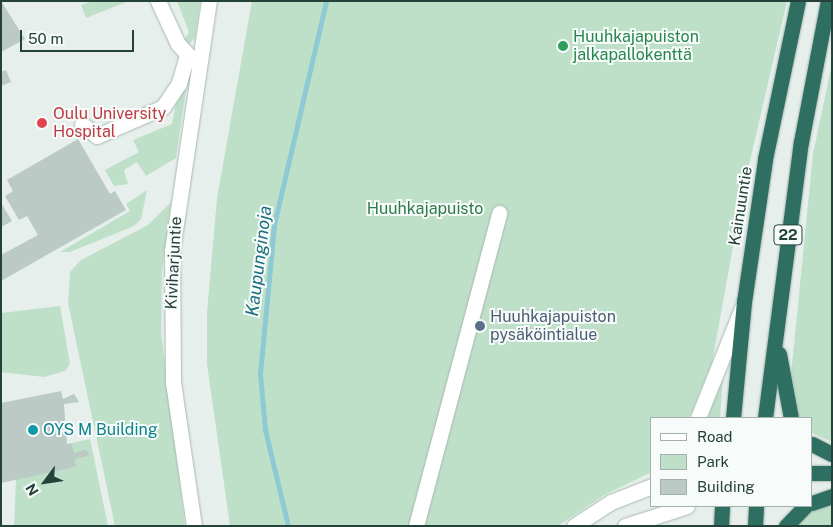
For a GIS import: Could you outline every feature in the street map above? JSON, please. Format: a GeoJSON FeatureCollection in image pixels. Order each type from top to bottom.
{"type":"FeatureCollection","features":[{"type":"Feature","properties":{"kind":"highway","name":"Kainuuntie"},"geometry":{"type":"LineString","coordinates":[[733,417],[744,302],[765,159],[798,1]]}},
{"type":"Feature","properties":{"kind":"highway","name":"22"},"geometry":{"type":"LineString","coordinates":[[765,417],[801,142],[828,1]]}},
{"type":"Feature","properties":{"kind":"highway"},"geometry":{"type":"LineString","coordinates":[[777,330],[782,388],[791,417]]}},
{"type":"Feature","properties":{"kind":"highway"},"geometry":{"type":"LineString","coordinates":[[813,444],[832,454]]}},
{"type":"Feature","properties":{"kind":"highway"},"geometry":{"type":"LineString","coordinates":[[813,473],[832,473]]}},
{"type":"Feature","properties":{"kind":"highway"},"geometry":{"type":"LineString","coordinates":[[813,496],[832,496]]}},
{"type":"Feature","properties":{"kind":"highway"},"geometry":{"type":"LineString","coordinates":[[813,503],[832,496]]}},
{"type":"Feature","properties":{"kind":"highway"},"geometry":{"type":"LineString","coordinates":[[721,526],[722,507]]}},
{"type":"Feature","properties":{"kind":"highway"},"geometry":{"type":"LineString","coordinates":[[755,526],[756,507]]}},
{"type":"Feature","properties":{"kind":"highway"},"geometry":{"type":"LineString","coordinates":[[786,526],[804,507]]}},
{"type":"Feature","properties":{"kind":"street"},"geometry":{"type":"LineString","coordinates":[[82,124],[97,136],[163,107],[180,82],[193,59],[158,1]]}},
{"type":"Feature","properties":{"kind":"street","name":"Kiviharjuntie"},"geometry":{"type":"LineString","coordinates":[[194,526],[173,382],[171,318],[172,251],[193,59],[209,1]]}},
{"type":"Feature","properties":{"kind":"street"},"geometry":{"type":"LineString","coordinates":[[416,526],[498,213]]}},
{"type":"Feature","properties":{"kind":"street"},"geometry":{"type":"LineString","coordinates":[[698,417],[744,302]]}},
{"type":"Feature","properties":{"kind":"street"},"geometry":{"type":"LineString","coordinates":[[574,526],[648,486]]}},
{"type":"Feature","properties":{"kind":"street"},"geometry":{"type":"LineString","coordinates":[[625,526],[684,507]]}},
{"type":"Feature","properties":{"kind":"green space"},"geometry":{"type":"Polygon","coordinates":[[[94,1],[129,1],[86,18],[81,5],[94,1]]]}},
{"type":"Feature","properties":{"kind":"green space"},"geometry":{"type":"Polygon","coordinates":[[[177,1],[200,1],[195,38],[188,45],[183,42],[189,32],[177,1]]]}},
{"type":"Feature","properties":{"kind":"green space","name":"Huuhkajapuisto"},"geometry":{"type":"Polygon","coordinates":[[[252,1],[787,1],[743,191],[712,363],[689,417],[650,417],[650,473],[606,494],[558,526],[230,526],[207,364],[207,312],[217,198],[252,1]]]}},
{"type":"Feature","properties":{"kind":"green space"},"geometry":{"type":"Polygon","coordinates":[[[832,63],[832,442],[813,433],[813,417],[799,417],[790,385],[813,154],[832,63]]]}},
{"type":"Feature","properties":{"kind":"green space"},"geometry":{"type":"Polygon","coordinates":[[[187,82],[176,158],[146,176],[137,162],[124,170],[128,184],[114,186],[105,170],[139,152],[133,140],[172,124],[180,83],[187,82]]]}},
{"type":"Feature","properties":{"kind":"green space"},"geometry":{"type":"Polygon","coordinates":[[[147,190],[141,219],[134,226],[70,252],[60,252],[130,211],[126,204],[147,190]]]}},
{"type":"Feature","properties":{"kind":"green space"},"geometry":{"type":"Polygon","coordinates":[[[171,202],[162,272],[161,332],[185,526],[115,526],[68,303],[70,272],[81,260],[148,225],[171,202]]]}},
{"type":"Feature","properties":{"kind":"green space"},"geometry":{"type":"Polygon","coordinates":[[[60,306],[70,364],[65,371],[44,377],[1,372],[1,313],[60,306]]]}},
{"type":"Feature","properties":{"kind":"green space"},"geometry":{"type":"Polygon","coordinates":[[[723,377],[720,417],[705,417],[723,377]]]}},
{"type":"Feature","properties":{"kind":"green space"},"geometry":{"type":"Polygon","coordinates":[[[90,439],[108,526],[14,526],[16,479],[76,467],[75,459],[90,456],[86,449],[74,453],[72,443],[90,439]]]}},
{"type":"Feature","properties":{"kind":"green space"},"geometry":{"type":"Polygon","coordinates":[[[832,505],[832,526],[795,526],[809,511],[832,505]]]}},
{"type":"Feature","properties":{"kind":"building"},"geometry":{"type":"Polygon","coordinates":[[[1,1],[25,39],[1,52],[1,1]]]}},
{"type":"Feature","properties":{"kind":"building"},"geometry":{"type":"Polygon","coordinates":[[[6,70],[11,82],[1,86],[1,72],[6,70]]]}},
{"type":"Feature","properties":{"kind":"building","name":"Oulu University Hospital"},"geometry":{"type":"Polygon","coordinates":[[[78,139],[110,194],[115,191],[126,210],[1,281],[1,255],[38,235],[27,216],[19,220],[5,196],[13,191],[7,180],[78,139]]]}},
{"type":"Feature","properties":{"kind":"building"},"geometry":{"type":"Polygon","coordinates":[[[1,203],[12,221],[1,227],[1,203]]]}},
{"type":"Feature","properties":{"kind":"building","name":"OYS M Building"},"geometry":{"type":"Polygon","coordinates":[[[61,391],[63,399],[74,394],[79,402],[64,404],[67,444],[72,443],[74,453],[86,449],[90,456],[75,459],[76,467],[1,483],[1,403],[61,391]]]}},
{"type":"Feature","properties":{"kind":"waterway","name":"Kaupunginoja"},"geometry":{"type":"LineString","coordinates":[[288,526],[265,430],[260,374],[274,225],[326,1]]}},
{"type":"Feature","properties":{"kind":"place","name":"Huuhkajapuiston jalkapallokenttä"},"geometry":{"type":"Point","coordinates":[563,46]}},
{"type":"Feature","properties":{"kind":"place","name":"Oulu University Hospital"},"geometry":{"type":"Point","coordinates":[42,123]}},
{"type":"Feature","properties":{"kind":"place","name":"Huuhkajapuiston pysäköintialue"},"geometry":{"type":"Point","coordinates":[480,326]}},
{"type":"Feature","properties":{"kind":"place","name":"OYS M Building"},"geometry":{"type":"Point","coordinates":[33,430]}}]}
